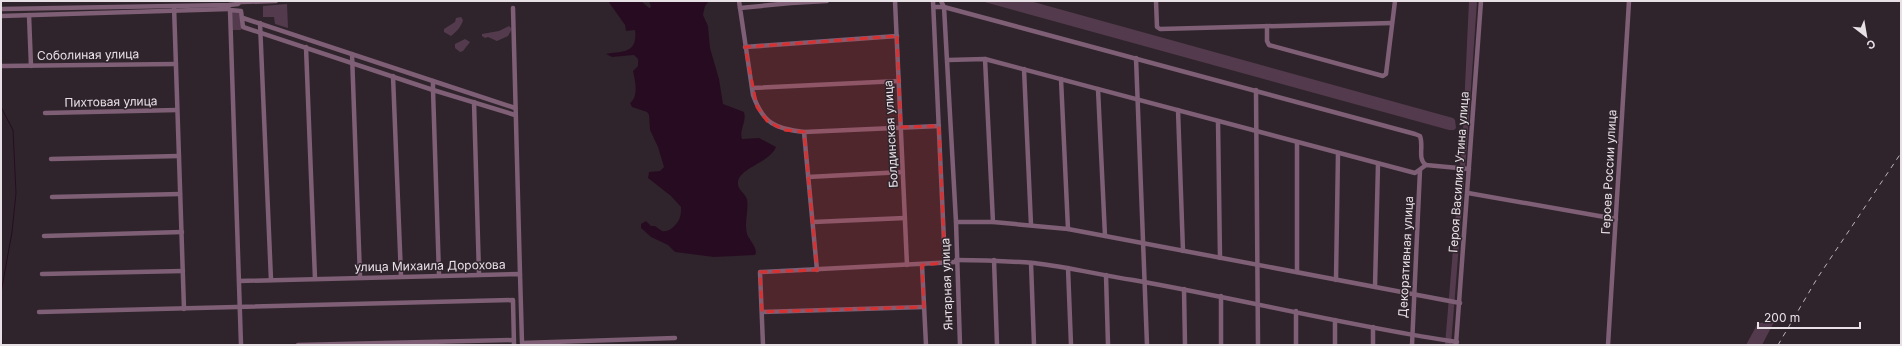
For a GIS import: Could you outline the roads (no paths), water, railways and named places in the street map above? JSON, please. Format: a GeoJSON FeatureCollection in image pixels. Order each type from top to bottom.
{"type":"FeatureCollection","features":[{"type":"Feature","properties":{"kind":"street"},"geometry":{"type":"LineString","coordinates":[[1,9],[229,7],[238,4],[241,1],[276,1]]}},
{"type":"Feature","properties":{"kind":"street"},"geometry":{"type":"LineString","coordinates":[[739,1],[752,88],[757,107],[767,121],[784,130],[804,132],[939,126]]}},
{"type":"Feature","properties":{"kind":"street"},"geometry":{"type":"LineString","coordinates":[[740,8],[827,1]]}},
{"type":"Feature","properties":{"kind":"street","name":"Болдинская улица"},"geometry":{"type":"LineString","coordinates":[[896,1],[907,265]]}},
{"type":"Feature","properties":{"kind":"street"},"geometry":{"type":"LineString","coordinates":[[933,1],[945,264]]}},
{"type":"Feature","properties":{"kind":"street"},"geometry":{"type":"LineString","coordinates":[[941,1],[944,7]]}},
{"type":"Feature","properties":{"kind":"street"},"geometry":{"type":"LineString","coordinates":[[1156,1],[1157,27],[1160,29],[1392,23]]}},
{"type":"Feature","properties":{"kind":"street"},"geometry":{"type":"LineString","coordinates":[[1267,26],[1267,41],[1269,45],[1383,76],[1386,74],[1395,1]]}},
{"type":"Feature","properties":{"kind":"street","name":"Героя Василия Утина улица"},"geometry":{"type":"LineString","coordinates":[[1456,344],[1481,1]]}},
{"type":"Feature","properties":{"kind":"street","name":"Героев России улица"},"geometry":{"type":"LineString","coordinates":[[1608,345],[1629,1]]}},
{"type":"Feature","properties":{"kind":"street"},"geometry":{"type":"LineString","coordinates":[[229,7],[241,11],[244,26],[261,33],[433,90],[515,115]]}},
{"type":"Feature","properties":{"kind":"street"},"geometry":{"type":"LineString","coordinates":[[229,7],[241,345]]}},
{"type":"Feature","properties":{"kind":"street"},"geometry":{"type":"LineString","coordinates":[[934,7],[944,7],[1415,134],[1420,136],[1421,158],[1426,165]]}},
{"type":"Feature","properties":{"kind":"street","name":"Янтарная улица"},"geometry":{"type":"LineString","coordinates":[[944,7],[956,222],[956,261],[960,345]]}},
{"type":"Feature","properties":{"kind":"street"},"geometry":{"type":"LineString","coordinates":[[1,16],[174,8]]}},
{"type":"Feature","properties":{"kind":"street"},"geometry":{"type":"LineString","coordinates":[[174,8],[184,309]]}},
{"type":"Feature","properties":{"kind":"street"},"geometry":{"type":"LineString","coordinates":[[512,8],[520,274]]}},
{"type":"Feature","properties":{"kind":"street"},"geometry":{"type":"LineString","coordinates":[[29,15],[31,66]]}},
{"type":"Feature","properties":{"kind":"street"},"geometry":{"type":"LineString","coordinates":[[243,18],[515,108]]}},
{"type":"Feature","properties":{"kind":"street"},"geometry":{"type":"LineString","coordinates":[[260,23],[271,280]]}},
{"type":"Feature","properties":{"kind":"street"},"geometry":{"type":"LineString","coordinates":[[745,47],[897,36]]}},
{"type":"Feature","properties":{"kind":"street"},"geometry":{"type":"LineString","coordinates":[[306,47],[315,278]]}},
{"type":"Feature","properties":{"kind":"street"},"geometry":{"type":"LineString","coordinates":[[352,54],[360,277]]}},
{"type":"Feature","properties":{"kind":"street"},"geometry":{"type":"LineString","coordinates":[[1136,58],[1148,345]]}},
{"type":"Feature","properties":{"kind":"street"},"geometry":{"type":"LineString","coordinates":[[948,60],[985,59],[1415,173],[1426,165],[1469,169]]}},
{"type":"Feature","properties":{"kind":"street"},"geometry":{"type":"LineString","coordinates":[[985,59],[993,222]]}},
{"type":"Feature","properties":{"kind":"street","name":"Соболиная улица"},"geometry":{"type":"LineString","coordinates":[[1,66],[176,64]]}},
{"type":"Feature","properties":{"kind":"street"},"geometry":{"type":"LineString","coordinates":[[1024,69],[1031,225]]}},
{"type":"Feature","properties":{"kind":"street"},"geometry":{"type":"LineString","coordinates":[[393,76],[401,276]]}},
{"type":"Feature","properties":{"kind":"street"},"geometry":{"type":"LineString","coordinates":[[1061,79],[1068,229]]}},
{"type":"Feature","properties":{"kind":"street"},"geometry":{"type":"LineString","coordinates":[[433,80],[439,275]]}},
{"type":"Feature","properties":{"kind":"street"},"geometry":{"type":"LineString","coordinates":[[752,88],[899,81]]}},
{"type":"Feature","properties":{"kind":"street"},"geometry":{"type":"LineString","coordinates":[[1098,89],[1105,236]]}},
{"type":"Feature","properties":{"kind":"street"},"geometry":{"type":"LineString","coordinates":[[1256,90],[1258,345]]}},
{"type":"Feature","properties":{"kind":"street"},"geometry":{"type":"LineString","coordinates":[[474,102],[479,274]]}},
{"type":"Feature","properties":{"kind":"street","name":"Пихтовая улица"},"geometry":{"type":"LineString","coordinates":[[45,113],[177,110]]}},
{"type":"Feature","properties":{"kind":"street"},"geometry":{"type":"LineString","coordinates":[[1178,110],[1183,251]]}},
{"type":"Feature","properties":{"kind":"street"},"geometry":{"type":"LineString","coordinates":[[1218,121],[1220,258]]}},
{"type":"Feature","properties":{"kind":"street"},"geometry":{"type":"LineString","coordinates":[[804,132],[817,270]]}},
{"type":"Feature","properties":{"kind":"street"},"geometry":{"type":"LineString","coordinates":[[1297,142],[1297,272]]}},
{"type":"Feature","properties":{"kind":"street"},"geometry":{"type":"LineString","coordinates":[[1336,280],[1338,153]]}},
{"type":"Feature","properties":{"kind":"street"},"geometry":{"type":"LineString","coordinates":[[51,159],[179,156]]}},
{"type":"Feature","properties":{"kind":"street"},"geometry":{"type":"LineString","coordinates":[[1375,287],[1378,164]]}},
{"type":"Feature","properties":{"kind":"street","name":"Декоративная улица"},"geometry":{"type":"LineString","coordinates":[[1412,345],[1420,170]]}},
{"type":"Feature","properties":{"kind":"street"},"geometry":{"type":"LineString","coordinates":[[808,177],[903,172]]}},
{"type":"Feature","properties":{"kind":"street"},"geometry":{"type":"LineString","coordinates":[[1468,193],[1616,219]]}},
{"type":"Feature","properties":{"kind":"street"},"geometry":{"type":"LineString","coordinates":[[52,197],[180,194]]}},
{"type":"Feature","properties":{"kind":"street"},"geometry":{"type":"LineString","coordinates":[[813,222],[905,218]]}},
{"type":"Feature","properties":{"kind":"street"},"geometry":{"type":"LineString","coordinates":[[956,222],[993,222],[1068,229],[1460,303]]}},
{"type":"Feature","properties":{"kind":"street"},"geometry":{"type":"LineString","coordinates":[[44,236],[182,232]]}},
{"type":"Feature","properties":{"kind":"street"},"geometry":{"type":"LineString","coordinates":[[994,260],[997,345]]}},
{"type":"Feature","properties":{"kind":"street"},"geometry":{"type":"LineString","coordinates":[[763,345],[760,272],[945,264],[956,261],[994,260],[1068,268],[1184,289],[1456,344]]}},
{"type":"Feature","properties":{"kind":"street"},"geometry":{"type":"LineString","coordinates":[[1031,263],[1034,345]]}},
{"type":"Feature","properties":{"kind":"street"},"geometry":{"type":"LineString","coordinates":[[922,265],[926,345]]}},
{"type":"Feature","properties":{"kind":"street"},"geometry":{"type":"LineString","coordinates":[[1068,268],[1071,345]]}},
{"type":"Feature","properties":{"kind":"street"},"geometry":{"type":"LineString","coordinates":[[42,274],[183,271]]}},
{"type":"Feature","properties":{"kind":"street","name":"улица Михаила Дорохова"},"geometry":{"type":"LineString","coordinates":[[239,281],[520,274],[522,343],[675,338]]}},
{"type":"Feature","properties":{"kind":"street"},"geometry":{"type":"LineString","coordinates":[[1106,275],[1108,345]]}},
{"type":"Feature","properties":{"kind":"street"},"geometry":{"type":"LineString","coordinates":[[1184,289],[1185,345]]}},
{"type":"Feature","properties":{"kind":"street"},"geometry":{"type":"LineString","coordinates":[[1221,296],[1221,345]]}},
{"type":"Feature","properties":{"kind":"street"},"geometry":{"type":"LineString","coordinates":[[40,312],[513,300],[514,342],[298,345]]}},
{"type":"Feature","properties":{"kind":"street"},"geometry":{"type":"LineString","coordinates":[[762,312],[924,307]]}},
{"type":"Feature","properties":{"kind":"street"},"geometry":{"type":"LineString","coordinates":[[1296,311],[1296,345]]}},
{"type":"Feature","properties":{"kind":"street"},"geometry":{"type":"LineString","coordinates":[[1334,345],[1335,320]]}},
{"type":"Feature","properties":{"kind":"street"},"geometry":{"type":"LineString","coordinates":[[1372,345],[1373,328]]}},
{"type":"Feature","properties":{"kind":"waterway"},"geometry":{"type":"LineString","coordinates":[[1,107],[13,130],[16,193],[12,232],[1,293]]}},
{"type":"Feature","properties":{"kind":"waterway"},"geometry":{"type":"LineString","coordinates":[[1,321],[2,345]]}},
{"type":"Feature","properties":{"kind":"railway"},"geometry":{"type":"LineString","coordinates":[[1778,345],[1818,277],[1901,153]]}}]}
